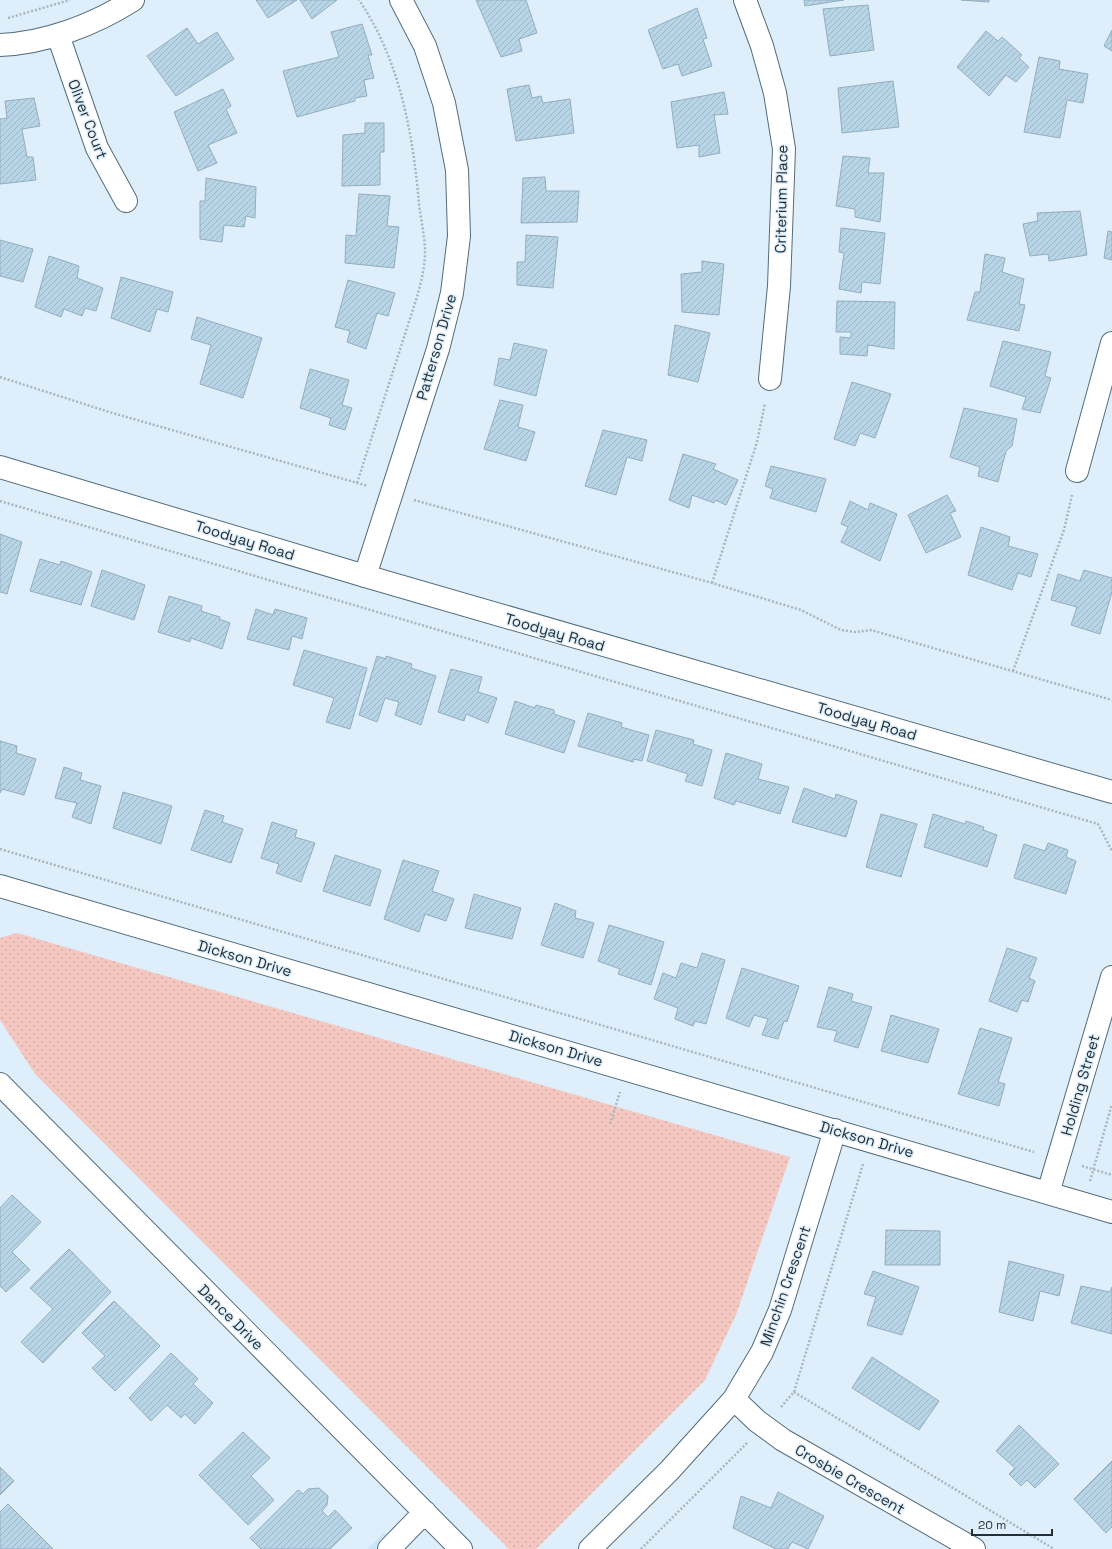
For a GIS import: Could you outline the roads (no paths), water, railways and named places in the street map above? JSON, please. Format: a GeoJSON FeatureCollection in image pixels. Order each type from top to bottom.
{"type":"FeatureCollection","features":[{"type":"Feature","properties":{"kind":"street"},"geometry":{"type":"LineString","coordinates":[[0,45],[58,35],[92,21],[133,0]]}},
{"type":"Feature","properties":{"kind":"street","name":"Patterson Drive"},"geometry":{"type":"LineString","coordinates":[[365,576],[390,494],[438,349],[452,293],[459,236],[458,170],[444,103],[425,46],[401,0]]}},
{"type":"Feature","properties":{"kind":"street","name":"Criterium Place"},"geometry":{"type":"LineString","coordinates":[[746,0],[762,46],[775,93],[784,149],[779,286],[770,379]]}},
{"type":"Feature","properties":{"kind":"street","name":"Oliver Court"},"geometry":{"type":"LineString","coordinates":[[58,35],[97,148],[126,201]]}},
{"type":"Feature","properties":{"kind":"street"},"geometry":{"type":"LineString","coordinates":[[1077,471],[1112,343]]}},
{"type":"Feature","properties":{"kind":"street","name":"Toodyay Road"},"geometry":{"type":"LineString","coordinates":[[0,467],[365,576],[1112,792]]}},
{"type":"Feature","properties":{"kind":"street","name":"Dickson Drive"},"geometry":{"type":"LineString","coordinates":[[0,886],[1112,1212]]}},
{"type":"Feature","properties":{"kind":"street","name":"Holding Street"},"geometry":{"type":"LineString","coordinates":[[1048,1193],[1112,977]]}},
{"type":"Feature","properties":{"kind":"street","name":"Dance Drive"},"geometry":{"type":"LineString","coordinates":[[0,1084],[461,1549]]}},
{"type":"Feature","properties":{"kind":"street","name":"Minchin Crescent"},"geometry":{"type":"LineString","coordinates":[[590,1549],[669,1471],[734,1399],[762,1352],[780,1310],[835,1130]]}},
{"type":"Feature","properties":{"kind":"street","name":"Crosbie Crescent"},"geometry":{"type":"LineString","coordinates":[[734,1399],[757,1421],[782,1440],[974,1549]]}},
{"type":"Feature","properties":{"kind":"street"},"geometry":{"type":"LineString","coordinates":[[389,1549],[425,1512]]}}]}
